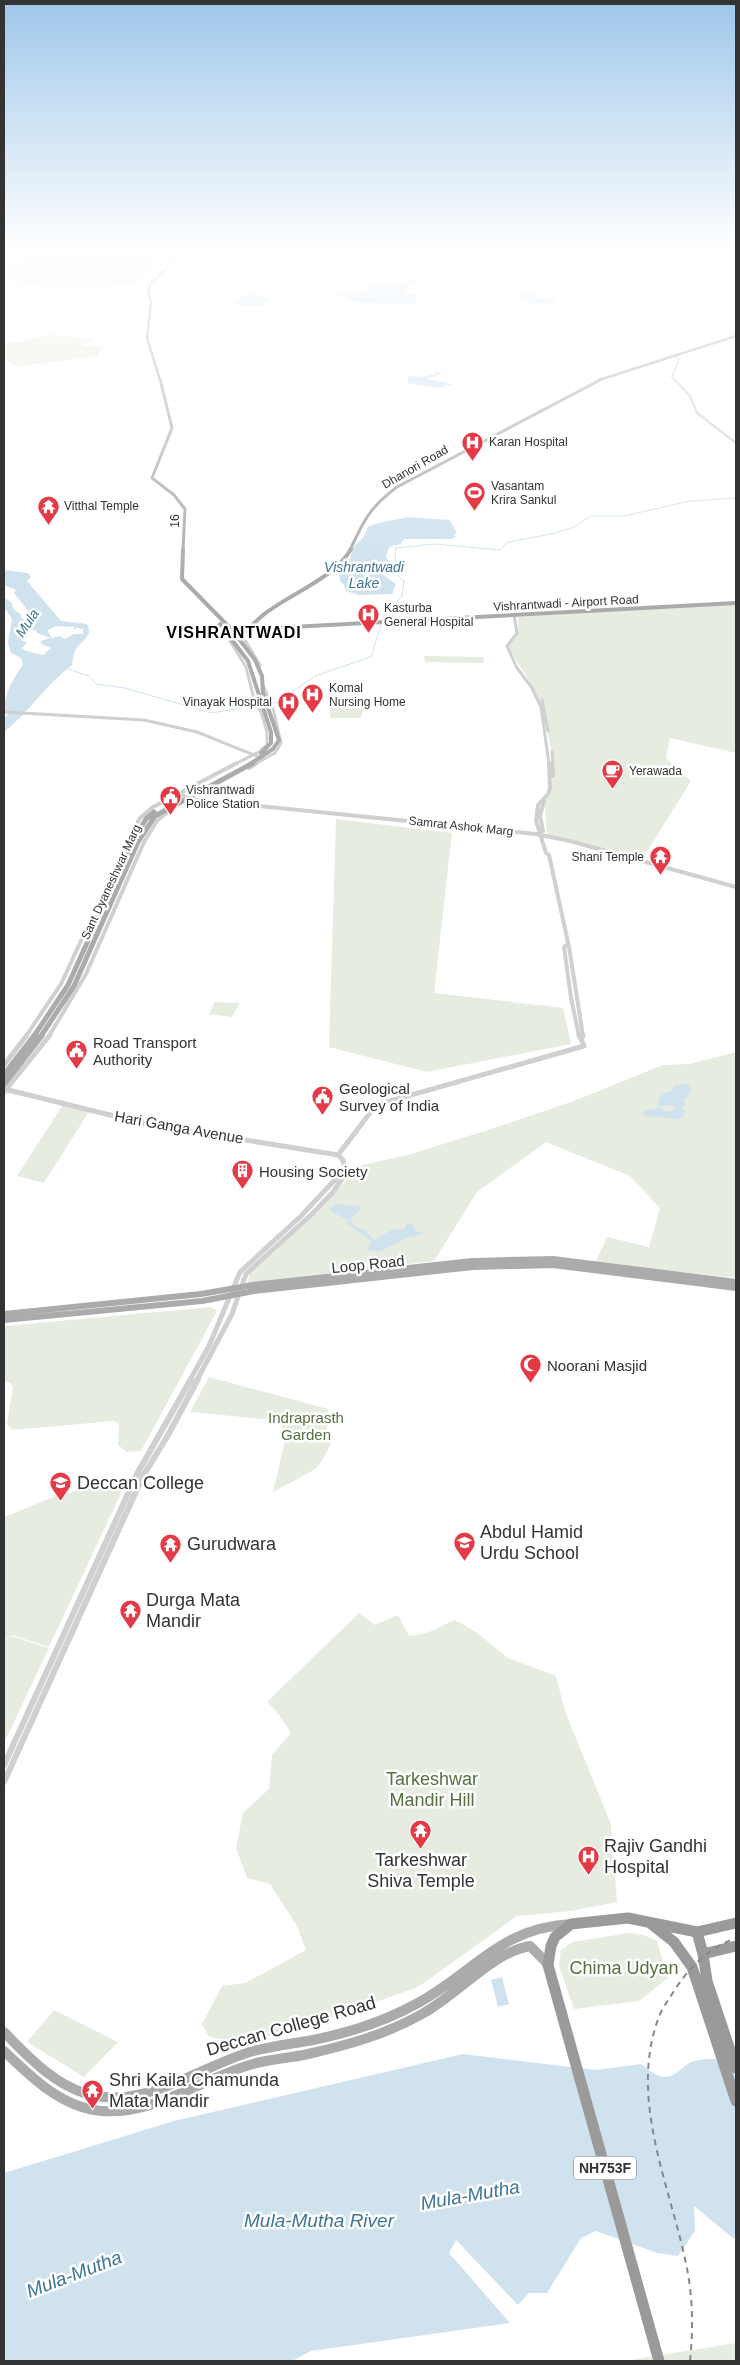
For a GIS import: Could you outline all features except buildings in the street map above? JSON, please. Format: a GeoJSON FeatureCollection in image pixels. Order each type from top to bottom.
{"type":"FeatureCollection","features":[{"type":"Feature","properties":{"kind":"highway","name":"Deccan College Road"},"geometry":{"type":"LineString","coordinates":[[570,1924],[628,1918],[697,1932]]}},
{"type":"Feature","properties":{"kind":"highway"},"geometry":{"type":"LineString","coordinates":[[648,1922],[674,1942],[702,1982],[736,2100]]}},
{"type":"Feature","properties":{"kind":"highway"},"geometry":{"type":"LineString","coordinates":[[702,1982],[703,1954],[697,1932],[736,1923]]}},
{"type":"Feature","properties":{"kind":"highway","name":"NH753F"},"geometry":{"type":"LineString","coordinates":[[570,1924],[555,1937],[551,1946],[550,1970],[659,2361]]}},
{"type":"Feature","properties":{"kind":"highway"},"geometry":{"type":"LineString","coordinates":[[703,1954],[736,1946]]}},
{"type":"Feature","properties":{"kind":"highway"},"geometry":{"type":"LineString","coordinates":[[706,1996],[736,2068]]}},
{"type":"Feature","properties":{"kind":"main road","name":"16"},"geometry":{"type":"LineString","coordinates":[[152,356],[172,431],[159,455],[151,478],[174,495],[185,510],[180,572]]}},
{"type":"Feature","properties":{"kind":"main road","name":"Dhanori Road"},"geometry":{"type":"LineString","coordinates":[[249,628],[278,605],[317,582],[344,559],[363,525],[379,504],[397,488],[498,434],[540,415],[550,406],[604,380],[675,356]]}},
{"type":"Feature","properties":{"kind":"main road","name":"Sant Dyaneshwar Marg"},"geometry":{"type":"LineString","coordinates":[[180,572],[182,579],[232,632],[259,668],[264,687],[265,705]]}},
{"type":"Feature","properties":{"kind":"main road","name":"Sant Dyaneshwar Marg"},"geometry":{"type":"LineString","coordinates":[[4,1075],[40,1028],[68,985],[142,825],[158,809],[276,748],[279,740],[248,661],[232,638],[232,632],[181,584],[178,580],[180,572]]}},
{"type":"Feature","properties":{"kind":"main road","name":"Vishrantwadi - Airport Road"},"geometry":{"type":"LineString","coordinates":[[232,632],[249,628],[277,631],[387,623],[736,605]]}},
{"type":"Feature","properties":{"kind":"main road"},"geometry":{"type":"LineString","coordinates":[[249,628],[262,627]]}},
{"type":"Feature","properties":{"kind":"main road","name":"Sant Dyaneshwar Marg"},"geometry":{"type":"LineString","coordinates":[[4,1089],[74,986],[138,842],[148,826],[163,810],[184,796]]}},
{"type":"Feature","properties":{"kind":"main road","name":"Loop Road"},"geometry":{"type":"LineString","coordinates":[[4,1320],[472,1261],[534,1258],[736,1282]]}},
{"type":"Feature","properties":{"kind":"main road","name":"Loop Road"},"geometry":{"type":"LineString","coordinates":[[241,1291],[473,1267],[534,1264],[736,1288]]}},
{"type":"Feature","properties":{"kind":"main road","name":"Loop Road"},"geometry":{"type":"LineString","coordinates":[[4,1314],[232,1292]]}},
{"type":"Feature","properties":{"kind":"main road","name":"Deccan College Road"},"geometry":{"type":"LineString","coordinates":[[4,2032],[44,2070],[69,2086],[86,2094],[104,2097],[126,2096],[146,2092],[252,2051],[314,2039],[380,2020],[417,2004],[444,1988],[526,1930],[556,1923],[570,1924]]}},
{"type":"Feature","properties":{"kind":"main road"},"geometry":{"type":"LineString","coordinates":[[515,1936],[521,1946],[530,1946],[550,1970]]}},
{"type":"Feature","properties":{"kind":"main road","name":"Deccan College Road"},"geometry":{"type":"LineString","coordinates":[[4,2051],[36,2082],[63,2099],[82,2107],[102,2111],[125,2110],[147,2105],[253,2064],[316,2052],[379,2034],[442,2003],[521,1946]]}},
{"type":"Feature","properties":{"kind":"street"},"geometry":{"type":"LineString","coordinates":[[677,356],[679,358],[672,378],[690,396],[697,413],[736,443]]}},
{"type":"Feature","properties":{"kind":"street"},"geometry":{"type":"LineString","coordinates":[[4,1782],[143,1476],[241,1291],[243,1278],[249,1270],[282,1243],[341,1182],[346,1173],[343,1160],[338,1155],[376,1105],[584,1046],[579,1035],[573,1008],[568,960],[564,947],[566,945],[548,855],[543,835],[536,821],[536,809],[539,802],[550,791],[550,756],[540,704],[507,648],[507,645],[517,634],[516,616]]}},
{"type":"Feature","properties":{"kind":"street"},"geometry":{"type":"LineString","coordinates":[[262,627],[362,622],[378,624]]}},
{"type":"Feature","properties":{"kind":"street"},"geometry":{"type":"LineString","coordinates":[[249,628],[243,637],[256,657],[260,665],[259,668]]}},
{"type":"Feature","properties":{"kind":"street"},"geometry":{"type":"LineString","coordinates":[[4,1065],[33,1027],[61,984],[136,824],[154,807],[184,796],[279,748],[281,731],[265,705]]}},
{"type":"Feature","properties":{"kind":"street"},"geometry":{"type":"LineString","coordinates":[[259,757],[267,742],[265,705]]}},
{"type":"Feature","properties":{"kind":"street"},"geometry":{"type":"LineString","coordinates":[[4,712],[144,720],[197,732],[259,757]]}},
{"type":"Feature","properties":{"kind":"street","name":"Samrat Ashok Marg"},"geometry":{"type":"LineString","coordinates":[[184,796],[543,835],[736,887]]}},
{"type":"Feature","properties":{"kind":"street","name":"Hari Ganga Avenue"},"geometry":{"type":"LineString","coordinates":[[4,1089],[147,1124],[338,1155]]}},
{"type":"Feature","properties":{"kind":"street"},"geometry":{"type":"LineString","coordinates":[[4,1765],[137,1474],[165,1434],[209,1346],[240,1272],[300,1216],[345,1169]]}},
{"type":"Feature","properties":{"kind":"green space"},"geometry":{"type":"Polygon","coordinates":[[[4,356],[94,356],[17,367],[4,360],[4,356]]]}},
{"type":"Feature","properties":{"kind":"green space"},"geometry":{"type":"Polygon","coordinates":[[[736,603],[736,753],[670,738],[666,758],[691,781],[641,861],[547,836],[544,796],[550,793],[553,767],[552,754],[546,727],[533,689],[507,646],[514,640],[517,634],[518,617],[736,603]]]}},
{"type":"Feature","properties":{"kind":"green space"},"geometry":{"type":"Polygon","coordinates":[[[424,656],[483,657],[484,663],[425,662],[424,656]]]}},
{"type":"Feature","properties":{"kind":"green space"},"geometry":{"type":"Polygon","coordinates":[[[341,697],[349,708],[363,709],[361,718],[330,718],[330,708],[341,697]]]}},
{"type":"Feature","properties":{"kind":"green space"},"geometry":{"type":"Polygon","coordinates":[[[336,819],[452,833],[434,993],[563,1008],[571,1044],[427,1072],[329,1047],[336,819]]]}},
{"type":"Feature","properties":{"kind":"green space"},"geometry":{"type":"Polygon","coordinates":[[[215,1002],[240,1003],[232,1017],[209,1014],[215,1002]]]}},
{"type":"Feature","properties":{"kind":"green space"},"geometry":{"type":"Polygon","coordinates":[[[736,1052],[736,1278],[595,1263],[607,1237],[649,1247],[660,1208],[630,1176],[546,1142],[477,1192],[434,1261],[248,1283],[250,1271],[271,1255],[351,1176],[353,1167],[408,1155],[491,1129],[571,1102],[663,1065],[690,1064],[736,1052]]]}},
{"type":"Feature","properties":{"kind":"green space"},"geometry":{"type":"Polygon","coordinates":[[[64,1103],[90,1110],[44,1183],[17,1176],[64,1103]]]}},
{"type":"Feature","properties":{"kind":"green space"},"geometry":{"type":"Polygon","coordinates":[[[211,1307],[217,1311],[141,1451],[127,1452],[118,1445],[119,1424],[114,1421],[12,1430],[7,1424],[13,1388],[11,1383],[4,1381],[4,1326],[211,1307]]]}},
{"type":"Feature","properties":{"kind":"green space","name":"Indraprasth Garden"},"geometry":{"type":"Polygon","coordinates":[[[209,1377],[328,1409],[327,1429],[332,1433],[332,1441],[322,1461],[314,1470],[273,1492],[286,1437],[280,1423],[275,1420],[190,1412],[209,1377]]]}},
{"type":"Feature","properties":{"kind":"green space"},"geometry":{"type":"Polygon","coordinates":[[[92,1484],[122,1491],[49,1647],[12,1635],[4,1640],[4,1517],[58,1495],[70,1493],[92,1484]]]}},
{"type":"Feature","properties":{"kind":"green space","name":"Tarkeshwar Mandir Hill"},"geometry":{"type":"Polygon","coordinates":[[[359,1613],[375,1625],[398,1615],[409,1636],[427,1633],[455,1620],[476,1632],[508,1658],[556,1676],[565,1711],[611,1824],[617,1902],[571,1911],[517,1916],[418,1987],[288,2033],[237,2042],[209,2037],[202,2024],[222,1986],[245,1983],[306,1950],[297,1926],[270,1884],[247,1878],[236,1848],[243,1813],[269,1789],[272,1755],[291,1733],[277,1712],[267,1702],[359,1613]]]}},
{"type":"Feature","properties":{"kind":"green space"},"geometry":{"type":"Polygon","coordinates":[[[11,1636],[49,1648],[4,1743],[4,1641],[11,1636]]]}},
{"type":"Feature","properties":{"kind":"green space","name":"Chima Udyan"},"geometry":{"type":"Polygon","coordinates":[[[629,1933],[646,1936],[657,1941],[668,1978],[639,2001],[574,2009],[559,1966],[561,1950],[572,1942],[629,1933]]]}},
{"type":"Feature","properties":{"kind":"green space"},"geometry":{"type":"Polygon","coordinates":[[[54,2010],[118,2042],[84,2077],[27,2042],[54,2010]]]}},
{"type":"Feature","properties":{"kind":"green space"},"geometry":{"type":"Polygon","coordinates":[[[736,2343],[736,2361],[624,2361],[736,2343]]]}},
{"type":"Feature","properties":{"kind":"water"},"geometry":{"type":"Polygon","coordinates":[[[436,371],[443,373],[427,379],[453,384],[439,388],[407,383],[409,376],[420,377],[436,373],[436,371]]]}},
{"type":"Feature","properties":{"kind":"water","name":"Vishrantwadi Lake"},"geometry":{"type":"Polygon","coordinates":[[[408,517],[450,520],[457,533],[453,535],[456,536],[452,539],[404,539],[401,544],[390,548],[386,557],[389,561],[383,575],[396,584],[392,594],[359,595],[346,591],[345,586],[340,581],[339,572],[348,563],[354,546],[363,538],[368,527],[408,517]]]}},
{"type":"Feature","properties":{"kind":"water"},"geometry":{"type":"Polygon","coordinates":[[[4,570],[28,573],[31,577],[27,581],[61,621],[87,624],[89,632],[75,651],[72,665],[4,732],[4,721],[14,715],[13,712],[4,714],[7,694],[15,676],[23,665],[21,658],[11,653],[8,643],[12,619],[4,607],[4,598],[11,602],[14,610],[21,614],[22,619],[30,619],[29,612],[14,593],[16,590],[4,585],[4,570]],[[56,626],[47,630],[52,638],[60,636],[65,639],[74,634],[83,634],[83,629],[73,630],[75,626],[56,626]],[[24,629],[24,634],[27,635],[27,638],[22,636],[21,639],[27,643],[22,648],[26,651],[43,655],[51,648],[41,644],[41,641],[50,638],[37,633],[36,630],[24,629]]]}},
{"type":"Feature","properties":{"kind":"water"},"geometry":{"type":"Polygon","coordinates":[[[687,1083],[691,1088],[690,1094],[684,1100],[686,1106],[681,1107],[685,1111],[683,1117],[677,1119],[644,1116],[644,1110],[662,1108],[664,1111],[673,1111],[674,1108],[679,1108],[671,1105],[657,1107],[661,1093],[670,1092],[675,1085],[687,1083]]]}},
{"type":"Feature","properties":{"kind":"water"},"geometry":{"type":"Polygon","coordinates":[[[335,1204],[358,1206],[361,1209],[351,1219],[352,1224],[364,1230],[375,1240],[393,1229],[403,1230],[407,1223],[411,1224],[418,1232],[422,1232],[420,1235],[406,1238],[379,1252],[367,1250],[371,1241],[347,1224],[347,1220],[329,1210],[335,1204]]]}},
{"type":"Feature","properties":{"kind":"water"},"geometry":{"type":"Polygon","coordinates":[[[502,1977],[509,2004],[498,2007],[491,1980],[502,1977]]]}},
{"type":"Feature","properties":{"kind":"water","name":"Mula-Mutha River"},"geometry":{"type":"Polygon","coordinates":[[[463,2054],[595,2070],[641,2064],[655,2074],[664,2077],[674,2075],[689,2063],[697,2060],[736,2060],[736,2238],[733,2238],[694,2206],[695,2231],[678,2256],[657,2253],[596,2231],[581,2238],[547,2293],[529,2293],[518,2305],[456,2240],[449,2253],[510,2323],[311,2351],[292,2361],[4,2361],[4,2173],[174,2121],[463,2054]]]}},
{"type":"Feature","properties":{"kind":"waterway"},"geometry":{"type":"LineString","coordinates":[[273,703],[278,702],[315,676],[371,657],[384,615],[402,596],[404,581],[394,572],[396,548],[435,544],[500,550],[508,542],[552,534],[574,527],[591,516],[624,516],[690,501],[736,498]]}},
{"type":"Feature","properties":{"kind":"waterway"},"geometry":{"type":"LineString","coordinates":[[68,669],[89,676],[96,684],[125,688],[211,713],[266,704]]}},
{"type":"Feature","properties":{"kind":"waterway","name":"Mula"},"geometry":{"type":"LineString","coordinates":[[4,722],[17,708]]}},
{"type":"Feature","properties":{"kind":"railway"},"geometry":{"type":"LineString","coordinates":[[690,2361],[692,2339],[690,2285],[656,2145],[650,2112],[648,2079],[651,2046],[660,2014],[686,1974],[708,1953],[736,1938]]}},
{"type":"Feature","properties":{"kind":"place","name":"Karan Hospital"},"geometry":{"type":"Point","coordinates":[473,461]}},
{"type":"Feature","properties":{"kind":"place","name":"Vasantam Krira Sankul"},"geometry":{"type":"Point","coordinates":[475,512]}},
{"type":"Feature","properties":{"kind":"place","name":"Vitthal Temple"},"geometry":{"type":"Point","coordinates":[48,525]}},
{"type":"Feature","properties":{"kind":"place","name":"Kasturba General Hospital"},"geometry":{"type":"Point","coordinates":[368,634]}},
{"type":"Feature","properties":{"kind":"place","name":"Komal Nursing Home"},"geometry":{"type":"Point","coordinates":[313,714]}},
{"type":"Feature","properties":{"kind":"place","name":"Vinayak Hospital"},"geometry":{"type":"Point","coordinates":[288,721]}},
{"type":"Feature","properties":{"kind":"place","name":"Yerawada"},"geometry":{"type":"Point","coordinates":[613,790]}},
{"type":"Feature","properties":{"kind":"place","name":"Vishrantwadi Police Station"},"geometry":{"type":"Point","coordinates":[170,816]}},
{"type":"Feature","properties":{"kind":"place","name":"Shani Temple"},"geometry":{"type":"Point","coordinates":[660,876]}},
{"type":"Feature","properties":{"kind":"place","name":"Road Transport Authority"},"geometry":{"type":"Point","coordinates":[77,1070]}},
{"type":"Feature","properties":{"kind":"place","name":"Geological Survey of India"},"geometry":{"type":"Point","coordinates":[323,1116]}},
{"type":"Feature","properties":{"kind":"place","name":"Housing Society"},"geometry":{"type":"Point","coordinates":[243,1190]}},
{"type":"Feature","properties":{"kind":"place","name":"Noorani Masjid"},"geometry":{"type":"Point","coordinates":[531,1384]}},
{"type":"Feature","properties":{"kind":"place","name":"Deccan College"},"geometry":{"type":"Point","coordinates":[61,1502]}},
{"type":"Feature","properties":{"kind":"place","name":"Abdul Hamid Urdu School"},"geometry":{"type":"Point","coordinates":[464,1561]}},
{"type":"Feature","properties":{"kind":"place","name":"Gurudwara"},"geometry":{"type":"Point","coordinates":[171,1563]}},
{"type":"Feature","properties":{"kind":"place","name":"Durga Mata Mandir"},"geometry":{"type":"Point","coordinates":[130,1629]}},
{"type":"Feature","properties":{"kind":"place","name":"Tarkeshwar Shiva Temple"},"geometry":{"type":"Point","coordinates":[421,1849]}},
{"type":"Feature","properties":{"kind":"place","name":"Rajiv Gandhi Hospital"},"geometry":{"type":"Point","coordinates":[588,1875]}},
{"type":"Feature","properties":{"kind":"place","name":"Shri Kaila Chamunda Mata Mandir"},"geometry":{"type":"Point","coordinates":[93,2109]}},
{"type":"Feature","properties":{"kind":"district","name":"VISHRANTWADI"},"geometry":{"type":"Point","coordinates":[234,632]}},
{"type":"Feature","properties":{"kind":"water label","name":"Mula-Mutha"},"geometry":{"type":"Point","coordinates":[470,2195]}},
{"type":"Feature","properties":{"kind":"water label","name":"Mula-Mutha"},"geometry":{"type":"Point","coordinates":[74,2274]}}]}
